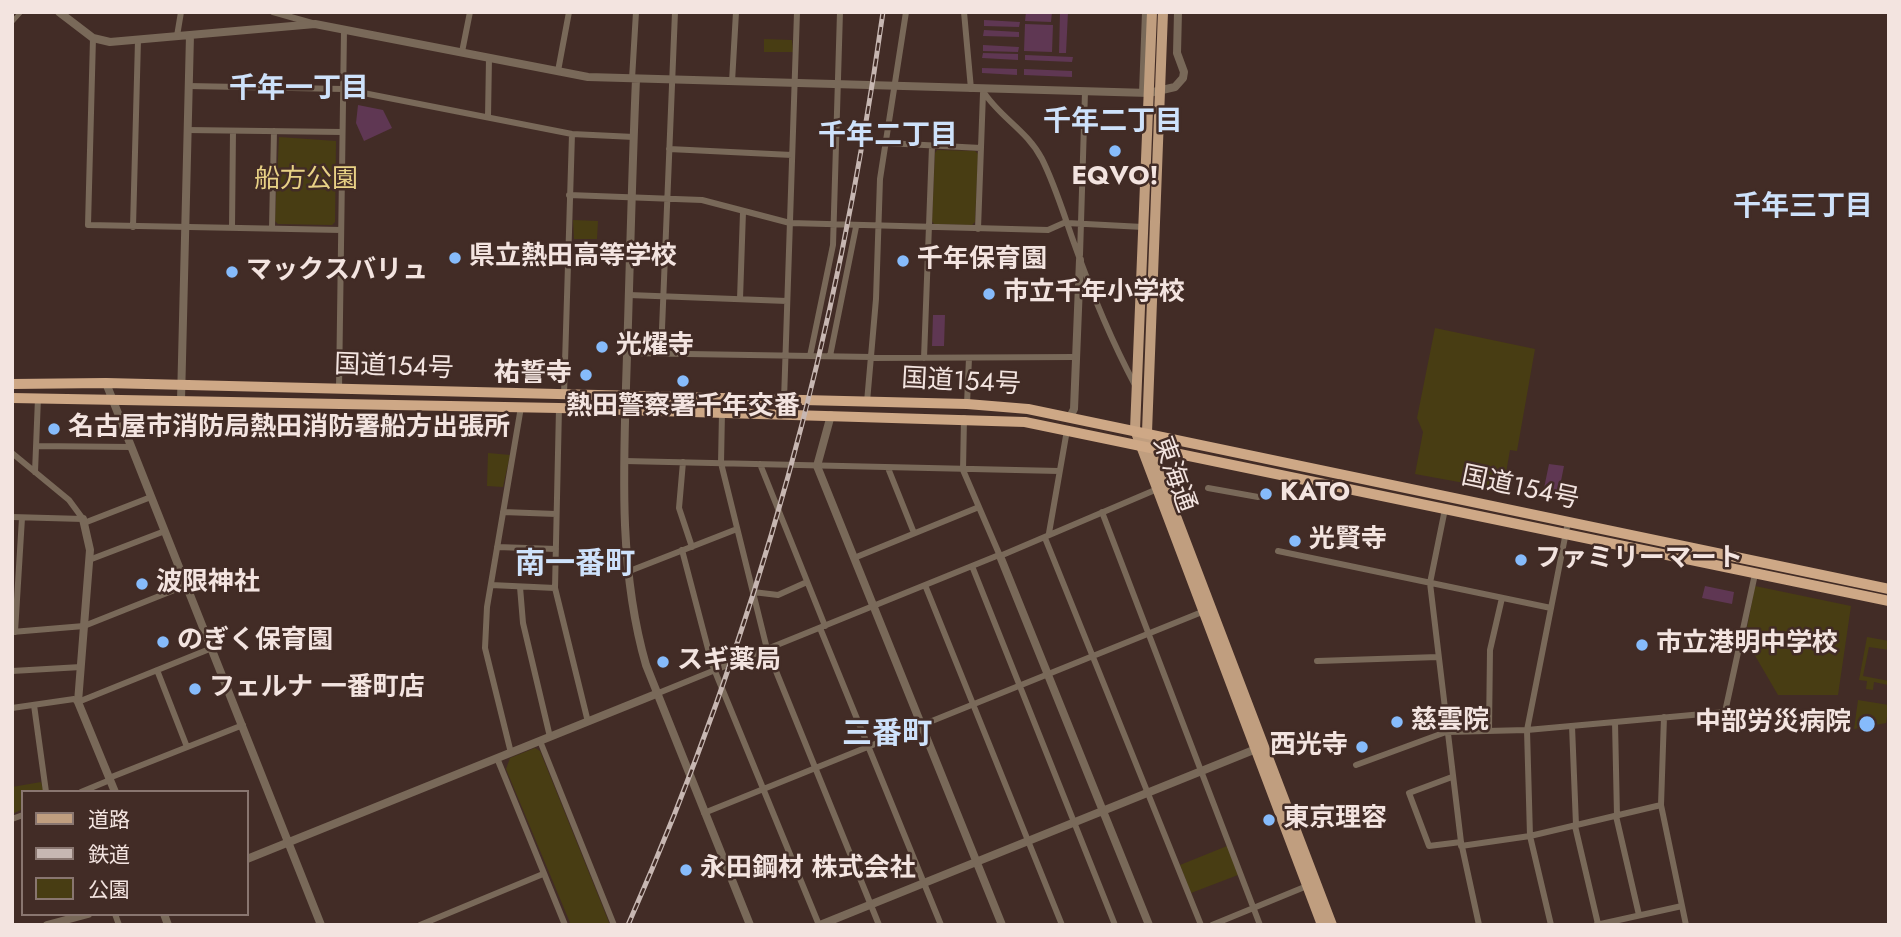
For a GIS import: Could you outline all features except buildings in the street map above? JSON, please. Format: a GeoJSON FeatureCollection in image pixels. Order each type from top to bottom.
{"type":"FeatureCollection","features":[{"type":"Feature","properties":{"kind":"highway","name":"国道154号"},"geometry":{"type":"LineString","coordinates":[[12,384],[106,383],[967,404],[1028,409],[1889,589]]}},
{"type":"Feature","properties":{"kind":"highway","name":"国道154号"},"geometry":{"type":"LineString","coordinates":[[12,398],[521,407],[964,418],[1025,422],[1889,601]]}},
{"type":"Feature","properties":{"kind":"main road","name":"東海通"},"geometry":{"type":"LineString","coordinates":[[1152,12],[1160,91],[1147,432],[1144,447],[1155,489],[1202,612],[1332,925]]}},
{"type":"Feature","properties":{"kind":"main road","name":"東海通"},"geometry":{"type":"LineString","coordinates":[[1163,12],[1156,68],[1146,93],[1135,430],[1144,447],[1259,748],[1322,925]]}},
{"type":"Feature","properties":{"kind":"street"},"geometry":{"type":"LineString","coordinates":[[12,22],[21,12]]}},
{"type":"Feature","properties":{"kind":"street"},"geometry":{"type":"LineString","coordinates":[[59,12],[93,38],[110,42],[315,24]]}},
{"type":"Feature","properties":{"kind":"street"},"geometry":{"type":"LineString","coordinates":[[177,36],[181,12]]}},
{"type":"Feature","properties":{"kind":"street"},"geometry":{"type":"LineString","coordinates":[[462,52],[470,12]]}},
{"type":"Feature","properties":{"kind":"street"},"geometry":{"type":"LineString","coordinates":[[558,71],[569,12]]}},
{"type":"Feature","properties":{"kind":"street"},"geometry":{"type":"LineString","coordinates":[[636,12],[626,396],[627,572],[637,636],[656,694],[750,925]]}},
{"type":"Feature","properties":{"kind":"street"},"geometry":{"type":"LineString","coordinates":[[661,353],[675,12]]}},
{"type":"Feature","properties":{"kind":"street"},"geometry":{"type":"LineString","coordinates":[[732,82],[736,12]]}},
{"type":"Feature","properties":{"kind":"street"},"geometry":{"type":"LineString","coordinates":[[784,400],[797,12]]}},
{"type":"Feature","properties":{"kind":"street"},"geometry":{"type":"LineString","coordinates":[[810,356],[834,226],[840,12]]}},
{"type":"Feature","properties":{"kind":"street"},"geometry":{"type":"LineString","coordinates":[[867,402],[872,357],[880,179],[906,12]]}},
{"type":"Feature","properties":{"kind":"street"},"geometry":{"type":"LineString","coordinates":[[964,12],[971,89]]}},
{"type":"Feature","properties":{"kind":"street"},"geometry":{"type":"LineString","coordinates":[[1145,12],[1146,93]]}},
{"type":"Feature","properties":{"kind":"street"},"geometry":{"type":"LineString","coordinates":[[277,13],[344,30],[588,77],[983,91],[1146,93],[1175,87],[1183,78],[1177,53],[1178,12]]}},
{"type":"Feature","properties":{"kind":"street"},"geometry":{"type":"LineString","coordinates":[[339,389],[344,30]]}},
{"type":"Feature","properties":{"kind":"street"},"geometry":{"type":"LineString","coordinates":[[181,400],[190,35]]}},
{"type":"Feature","properties":{"kind":"street"},"geometry":{"type":"LineString","coordinates":[[93,38],[88,225],[341,229]]}},
{"type":"Feature","properties":{"kind":"street"},"geometry":{"type":"LineString","coordinates":[[133,227],[138,40]]}},
{"type":"Feature","properties":{"kind":"street"},"geometry":{"type":"LineString","coordinates":[[488,117],[489,58]]}},
{"type":"Feature","properties":{"kind":"street"},"geometry":{"type":"LineString","coordinates":[[188,86],[343,89],[572,134],[634,137]]}},
{"type":"Feature","properties":{"kind":"street"},"geometry":{"type":"LineString","coordinates":[[978,229],[983,91]]}},
{"type":"Feature","properties":{"kind":"street"},"geometry":{"type":"LineString","coordinates":[[983,91],[992,105],[1032,142],[1048,171],[1080,260],[1121,358],[1138,390]]}},
{"type":"Feature","properties":{"kind":"street"},"geometry":{"type":"LineString","coordinates":[[1070,417],[1074,409],[1085,92]]}},
{"type":"Feature","properties":{"kind":"street"},"geometry":{"type":"LineString","coordinates":[[187,130],[342,132]]}},
{"type":"Feature","properties":{"kind":"street"},"geometry":{"type":"LineString","coordinates":[[232,227],[233,131]]}},
{"type":"Feature","properties":{"kind":"street"},"geometry":{"type":"LineString","coordinates":[[272,228],[274,131]]}},
{"type":"Feature","properties":{"kind":"street"},"geometry":{"type":"LineString","coordinates":[[564,395],[572,134]]}},
{"type":"Feature","properties":{"kind":"street"},"geometry":{"type":"LineString","coordinates":[[886,144],[981,148]]}},
{"type":"Feature","properties":{"kind":"street"},"geometry":{"type":"LineString","coordinates":[[924,358],[932,146]]}},
{"type":"Feature","properties":{"kind":"street"},"geometry":{"type":"LineString","coordinates":[[669,149],[792,155]]}},
{"type":"Feature","properties":{"kind":"street"},"geometry":{"type":"LineString","coordinates":[[569,195],[702,200],[790,223],[834,226],[1048,230],[1066,223],[1143,227]]}},
{"type":"Feature","properties":{"kind":"street"},"geometry":{"type":"LineString","coordinates":[[740,299],[743,212]]}},
{"type":"Feature","properties":{"kind":"street"},"geometry":{"type":"LineString","coordinates":[[830,356],[856,227]]}},
{"type":"Feature","properties":{"kind":"street"},"geometry":{"type":"LineString","coordinates":[[629,295],[787,301]]}},
{"type":"Feature","properties":{"kind":"street"},"geometry":{"type":"LineString","coordinates":[[627,352],[924,358],[1074,357]]}},
{"type":"Feature","properties":{"kind":"street"},"geometry":{"type":"LineString","coordinates":[[967,404],[969,358]]}},
{"type":"Feature","properties":{"kind":"street"},"geometry":{"type":"LineString","coordinates":[[106,383],[321,925]]}},
{"type":"Feature","properties":{"kind":"street"},"geometry":{"type":"LineString","coordinates":[[35,472],[38,398]]}},
{"type":"Feature","properties":{"kind":"street"},"geometry":{"type":"LineString","coordinates":[[511,753],[485,648],[491,585],[521,407]]}},
{"type":"Feature","properties":{"kind":"street"},"geometry":{"type":"LineString","coordinates":[[559,408],[555,588],[587,722]]}},
{"type":"Feature","properties":{"kind":"street"},"geometry":{"type":"LineString","coordinates":[[722,412],[721,463],[767,649],[879,925]]}},
{"type":"Feature","properties":{"kind":"street"},"geometry":{"type":"LineString","coordinates":[[831,415],[817,466],[1002,925]]}},
{"type":"Feature","properties":{"kind":"street"},"geometry":{"type":"LineString","coordinates":[[964,418],[963,470],[1149,925]]}},
{"type":"Feature","properties":{"kind":"street"},"geometry":{"type":"LineString","coordinates":[[1067,430],[1047,536],[1201,925]]}},
{"type":"Feature","properties":{"kind":"street"},"geometry":{"type":"LineString","coordinates":[[36,446],[131,447]]}},
{"type":"Feature","properties":{"kind":"street"},"geometry":{"type":"LineString","coordinates":[[12,453],[69,500],[83,521],[89,560],[79,702],[114,790]]}},
{"type":"Feature","properties":{"kind":"street"},"geometry":{"type":"LineString","coordinates":[[625,461],[1059,471]]}},
{"type":"Feature","properties":{"kind":"street"},"geometry":{"type":"LineString","coordinates":[[683,462],[679,508],[692,547]]}},
{"type":"Feature","properties":{"kind":"street"},"geometry":{"type":"LineString","coordinates":[[760,464],[941,925]]}},
{"type":"Feature","properties":{"kind":"street"},"geometry":{"type":"LineString","coordinates":[[888,468],[914,533]]}},
{"type":"Feature","properties":{"kind":"street"},"geometry":{"type":"LineString","coordinates":[[1208,488],[1258,497]]}},
{"type":"Feature","properties":{"kind":"street"},"geometry":{"type":"LineString","coordinates":[[248,859],[1000,556],[1155,489]]}},
{"type":"Feature","properties":{"kind":"street"},"geometry":{"type":"LineString","coordinates":[[12,517],[83,521],[151,497]]}},
{"type":"Feature","properties":{"kind":"street"},"geometry":{"type":"LineString","coordinates":[[854,558],[979,507]]}},
{"type":"Feature","properties":{"kind":"street"},"geometry":{"type":"LineString","coordinates":[[1445,509],[1430,583],[1461,844],[1479,925]]}},
{"type":"Feature","properties":{"kind":"street"},"geometry":{"type":"LineString","coordinates":[[503,512],[556,514]]}},
{"type":"Feature","properties":{"kind":"street"},"geometry":{"type":"LineString","coordinates":[[1102,512],[1260,925]]}},
{"type":"Feature","properties":{"kind":"street"},"geometry":{"type":"LineString","coordinates":[[22,518],[14,632],[84,626],[187,586]]}},
{"type":"Feature","properties":{"kind":"street"},"geometry":{"type":"LineString","coordinates":[[1551,925],[1530,836],[1527,730],[1568,522]]}},
{"type":"Feature","properties":{"kind":"street"},"geometry":{"type":"LineString","coordinates":[[627,572],[737,529]]}},
{"type":"Feature","properties":{"kind":"street"},"geometry":{"type":"LineString","coordinates":[[89,560],[165,531]]}},
{"type":"Feature","properties":{"kind":"street"},"geometry":{"type":"LineString","coordinates":[[497,547],[556,549]]}},
{"type":"Feature","properties":{"kind":"street"},"geometry":{"type":"LineString","coordinates":[[682,550],[715,670],[819,925],[1259,748]]}},
{"type":"Feature","properties":{"kind":"street"},"geometry":{"type":"LineString","coordinates":[[1278,551],[1551,608]]}},
{"type":"Feature","properties":{"kind":"street"},"geometry":{"type":"LineString","coordinates":[[972,566],[1115,925]]}},
{"type":"Feature","properties":{"kind":"street"},"geometry":{"type":"LineString","coordinates":[[1356,765],[1446,732],[1527,730],[1726,712],[1755,574]]}},
{"type":"Feature","properties":{"kind":"street"},"geometry":{"type":"LineString","coordinates":[[753,592],[778,595],[807,582]]}},
{"type":"Feature","properties":{"kind":"street"},"geometry":{"type":"LineString","coordinates":[[491,585],[555,588]]}},
{"type":"Feature","properties":{"kind":"street"},"geometry":{"type":"LineString","coordinates":[[925,585],[1062,925]]}},
{"type":"Feature","properties":{"kind":"street"},"geometry":{"type":"LineString","coordinates":[[520,587],[523,623],[550,737]]}},
{"type":"Feature","properties":{"kind":"street"},"geometry":{"type":"LineString","coordinates":[[1489,731],[1490,650],[1502,598]]}},
{"type":"Feature","properties":{"kind":"street"},"geometry":{"type":"LineString","coordinates":[[704,813],[1202,612]]}},
{"type":"Feature","properties":{"kind":"street"},"geometry":{"type":"LineString","coordinates":[[79,702],[212,648]]}},
{"type":"Feature","properties":{"kind":"street"},"geometry":{"type":"LineString","coordinates":[[1317,661],[1438,657]]}},
{"type":"Feature","properties":{"kind":"street"},"geometry":{"type":"LineString","coordinates":[[12,671],[81,667]]}},
{"type":"Feature","properties":{"kind":"street"},"geometry":{"type":"LineString","coordinates":[[157,670],[187,747]]}},
{"type":"Feature","properties":{"kind":"street"},"geometry":{"type":"LineString","coordinates":[[12,708],[74,699],[79,702]]}},
{"type":"Feature","properties":{"kind":"street"},"geometry":{"type":"LineString","coordinates":[[34,705],[46,790]]}},
{"type":"Feature","properties":{"kind":"street"},"geometry":{"type":"LineString","coordinates":[[1664,717],[1661,805],[1686,925]]}},
{"type":"Feature","properties":{"kind":"street"},"geometry":{"type":"LineString","coordinates":[[1615,722],[1616,816],[1639,915]]}},
{"type":"Feature","properties":{"kind":"street"},"geometry":{"type":"LineString","coordinates":[[85,790],[243,725]]}},
{"type":"Feature","properties":{"kind":"street"},"geometry":{"type":"LineString","coordinates":[[1572,726],[1575,825],[1597,925],[1682,906]]}},
{"type":"Feature","properties":{"kind":"street"},"geometry":{"type":"LineString","coordinates":[[540,741],[614,925]]}},
{"type":"Feature","properties":{"kind":"street"},"geometry":{"type":"LineString","coordinates":[[497,758],[565,925]]}},
{"type":"Feature","properties":{"kind":"street"},"geometry":{"type":"LineString","coordinates":[[1452,777],[1409,793],[1429,846],[1530,836],[1661,805]]}},
{"type":"Feature","properties":{"kind":"street"},"geometry":{"type":"LineString","coordinates":[[420,925],[543,874]]}},
{"type":"Feature","properties":{"kind":"street"},"geometry":{"type":"LineString","coordinates":[[1212,925],[1307,886]]}},
{"type":"Feature","properties":{"kind":"street"},"geometry":{"type":"LineString","coordinates":[[47,925],[81,916]]}},
{"type":"Feature","properties":{"kind":"green space"},"geometry":{"type":"Polygon","coordinates":[[[764,39],[792,40],[793,52],[764,52],[764,39]]]}},
{"type":"Feature","properties":{"kind":"green space","name":"船方公園"},"geometry":{"type":"Polygon","coordinates":[[[279,137],[336,141],[335,222],[332,225],[278,224],[275,221],[279,137]]]}},
{"type":"Feature","properties":{"kind":"green space"},"geometry":{"type":"Polygon","coordinates":[[[937,150],[975,151],[978,154],[975,222],[972,225],[934,224],[932,221],[937,150]]]}},
{"type":"Feature","properties":{"kind":"green space"},"geometry":{"type":"Polygon","coordinates":[[[573,220],[598,221],[597,239],[574,239],[573,220]]]}},
{"type":"Feature","properties":{"kind":"green space"},"geometry":{"type":"Polygon","coordinates":[[[1435,328],[1535,349],[1517,451],[1510,450],[1503,490],[1415,474],[1423,432],[1417,418],[1435,328]]]}},
{"type":"Feature","properties":{"kind":"green space"},"geometry":{"type":"Polygon","coordinates":[[[488,453],[510,455],[503,487],[487,486],[488,453]]]}},
{"type":"Feature","properties":{"kind":"green space"},"geometry":{"type":"Polygon","coordinates":[[[1755,586],[1851,606],[1838,695],[1778,695],[1750,647],[1752,636],[1746,633],[1755,586]]]}},
{"type":"Feature","properties":{"kind":"green space"},"geometry":{"type":"Polygon","coordinates":[[[1867,637],[1889,641],[1889,650],[1869,647],[1863,676],[1889,681],[1889,692],[1888,685],[1874,682],[1873,690],[1866,689],[1867,681],[1859,680],[1867,637]]]}},
{"type":"Feature","properties":{"kind":"green space"},"geometry":{"type":"Polygon","coordinates":[[[1858,700],[1889,705],[1886,723],[1854,729],[1858,700]]]}},
{"type":"Feature","properties":{"kind":"green space"},"geometry":{"type":"Polygon","coordinates":[[[535,748],[540,751],[610,925],[571,925],[506,769],[510,758],[535,748]]]}},
{"type":"Feature","properties":{"kind":"green space"},"geometry":{"type":"Polygon","coordinates":[[[41,782],[43,790],[21,790],[21,810],[12,814],[12,787],[41,782]]]}},
{"type":"Feature","properties":{"kind":"green space"},"geometry":{"type":"Polygon","coordinates":[[[1227,846],[1238,875],[1191,893],[1180,865],[1227,846]]]}},
{"type":"Feature","properties":{"kind":"shaded area"},"geometry":{"type":"Polygon","coordinates":[[[1026,12],[1052,12],[1051,22],[1025,21],[1026,12]]]}},
{"type":"Feature","properties":{"kind":"shaded area"},"geometry":{"type":"Polygon","coordinates":[[[1060,12],[1068,12],[1066,53],[1059,53],[1060,12]]]}},
{"type":"Feature","properties":{"kind":"shaded area"},"geometry":{"type":"Polygon","coordinates":[[[984,20],[1020,22],[1019,27],[984,26],[984,20]]]}},
{"type":"Feature","properties":{"kind":"shaded area"},"geometry":{"type":"Polygon","coordinates":[[[1025,24],[1053,25],[1052,52],[1024,51],[1025,24]]]}},
{"type":"Feature","properties":{"kind":"shaded area"},"geometry":{"type":"Polygon","coordinates":[[[984,30],[1019,32],[1019,37],[983,36],[984,30]]]}},
{"type":"Feature","properties":{"kind":"shaded area"},"geometry":{"type":"Polygon","coordinates":[[[983,45],[1019,47],[1018,52],[983,51],[983,45]]]}},
{"type":"Feature","properties":{"kind":"shaded area"},"geometry":{"type":"Polygon","coordinates":[[[983,53],[1018,54],[1018,60],[982,58],[983,53]]]}},
{"type":"Feature","properties":{"kind":"shaded area"},"geometry":{"type":"Polygon","coordinates":[[[1025,55],[1073,57],[1072,62],[1025,60],[1025,55]]]}},
{"type":"Feature","properties":{"kind":"shaded area"},"geometry":{"type":"Polygon","coordinates":[[[982,68],[1017,69],[1017,75],[982,73],[982,68]]]}},
{"type":"Feature","properties":{"kind":"shaded area"},"geometry":{"type":"Polygon","coordinates":[[[1024,69],[1072,71],[1072,77],[1024,75],[1024,69]]]}},
{"type":"Feature","properties":{"kind":"shaded area"},"geometry":{"type":"Polygon","coordinates":[[[358,105],[383,110],[392,128],[364,141],[356,123],[358,105]]]}},
{"type":"Feature","properties":{"kind":"shaded area"},"geometry":{"type":"Polygon","coordinates":[[[933,315],[945,315],[944,346],[932,346],[933,315]]]}},
{"type":"Feature","properties":{"kind":"shaded area"},"geometry":{"type":"Polygon","coordinates":[[[1549,464],[1564,466],[1558,496],[1543,493],[1549,464]]]}},
{"type":"Feature","properties":{"kind":"shaded area"},"geometry":{"type":"Polygon","coordinates":[[[1705,586],[1734,592],[1732,604],[1702,598],[1705,586]]]}},
{"type":"Feature","properties":{"kind":"railway"},"geometry":{"type":"LineString","coordinates":[[628,925],[675,814],[717,702],[788,477],[843,248],[883,12]]}},
{"type":"Feature","properties":{"kind":"place","name":"EQVO!"},"geometry":{"type":"Point","coordinates":[1115,151]}},
{"type":"Feature","properties":{"kind":"place","name":"県立熱田高等学校"},"geometry":{"type":"Point","coordinates":[455,258]}},
{"type":"Feature","properties":{"kind":"place","name":"千年保育園"},"geometry":{"type":"Point","coordinates":[903,261]}},
{"type":"Feature","properties":{"kind":"place","name":"マックスバリュ"},"geometry":{"type":"Point","coordinates":[232,272]}},
{"type":"Feature","properties":{"kind":"place","name":"市立千年小学校"},"geometry":{"type":"Point","coordinates":[989,294]}},
{"type":"Feature","properties":{"kind":"place","name":"光燿寺"},"geometry":{"type":"Point","coordinates":[602,347]}},
{"type":"Feature","properties":{"kind":"place","name":"祐誓寺"},"geometry":{"type":"Point","coordinates":[586,375]}},
{"type":"Feature","properties":{"kind":"place","name":"熱田警察署千年交番"},"geometry":{"type":"Point","coordinates":[683,381]}},
{"type":"Feature","properties":{"kind":"place","name":"名古屋市消防局熱田消防署船方出張所"},"geometry":{"type":"Point","coordinates":[54,429]}},
{"type":"Feature","properties":{"kind":"place","name":"KATO"},"geometry":{"type":"Point","coordinates":[1266,494]}},
{"type":"Feature","properties":{"kind":"place","name":"光賢寺"},"geometry":{"type":"Point","coordinates":[1295,541]}},
{"type":"Feature","properties":{"kind":"place","name":"ファミリーマート"},"geometry":{"type":"Point","coordinates":[1521,560]}},
{"type":"Feature","properties":{"kind":"place","name":"波限神社"},"geometry":{"type":"Point","coordinates":[142,584]}},
{"type":"Feature","properties":{"kind":"place","name":"のぎく保育園"},"geometry":{"type":"Point","coordinates":[163,642]}},
{"type":"Feature","properties":{"kind":"place","name":"市立港明中学校"},"geometry":{"type":"Point","coordinates":[1642,645]}},
{"type":"Feature","properties":{"kind":"place","name":"スギ薬局"},"geometry":{"type":"Point","coordinates":[663,662]}},
{"type":"Feature","properties":{"kind":"place","name":"フェルナ 一番町店"},"geometry":{"type":"Point","coordinates":[195,689]}},
{"type":"Feature","properties":{"kind":"place","name":"慈雲院"},"geometry":{"type":"Point","coordinates":[1397,722]}},
{"type":"Feature","properties":{"kind":"place","name":"中部労災病院"},"geometry":{"type":"Point","coordinates":[1867,724]}},
{"type":"Feature","properties":{"kind":"place","name":"西光寺"},"geometry":{"type":"Point","coordinates":[1362,747]}},
{"type":"Feature","properties":{"kind":"place","name":"東京理容"},"geometry":{"type":"Point","coordinates":[1269,820]}},
{"type":"Feature","properties":{"kind":"place","name":"永田鋼材 株式会社"},"geometry":{"type":"Point","coordinates":[686,870]}},
{"type":"Feature","properties":{"kind":"district","name":"千年一丁目"},"geometry":{"type":"Point","coordinates":[299,90]}},
{"type":"Feature","properties":{"kind":"district","name":"千年二丁目"},"geometry":{"type":"Point","coordinates":[1113,123]}},
{"type":"Feature","properties":{"kind":"district","name":"千年二丁目"},"geometry":{"type":"Point","coordinates":[888,137]}},
{"type":"Feature","properties":{"kind":"district","name":"千年三丁目"},"geometry":{"type":"Point","coordinates":[1803,208]}},
{"type":"Feature","properties":{"kind":"district","name":"南一番町"},"geometry":{"type":"Point","coordinates":[575,566]}},
{"type":"Feature","properties":{"kind":"district","name":"三番町"},"geometry":{"type":"Point","coordinates":[887,736]}}]}
